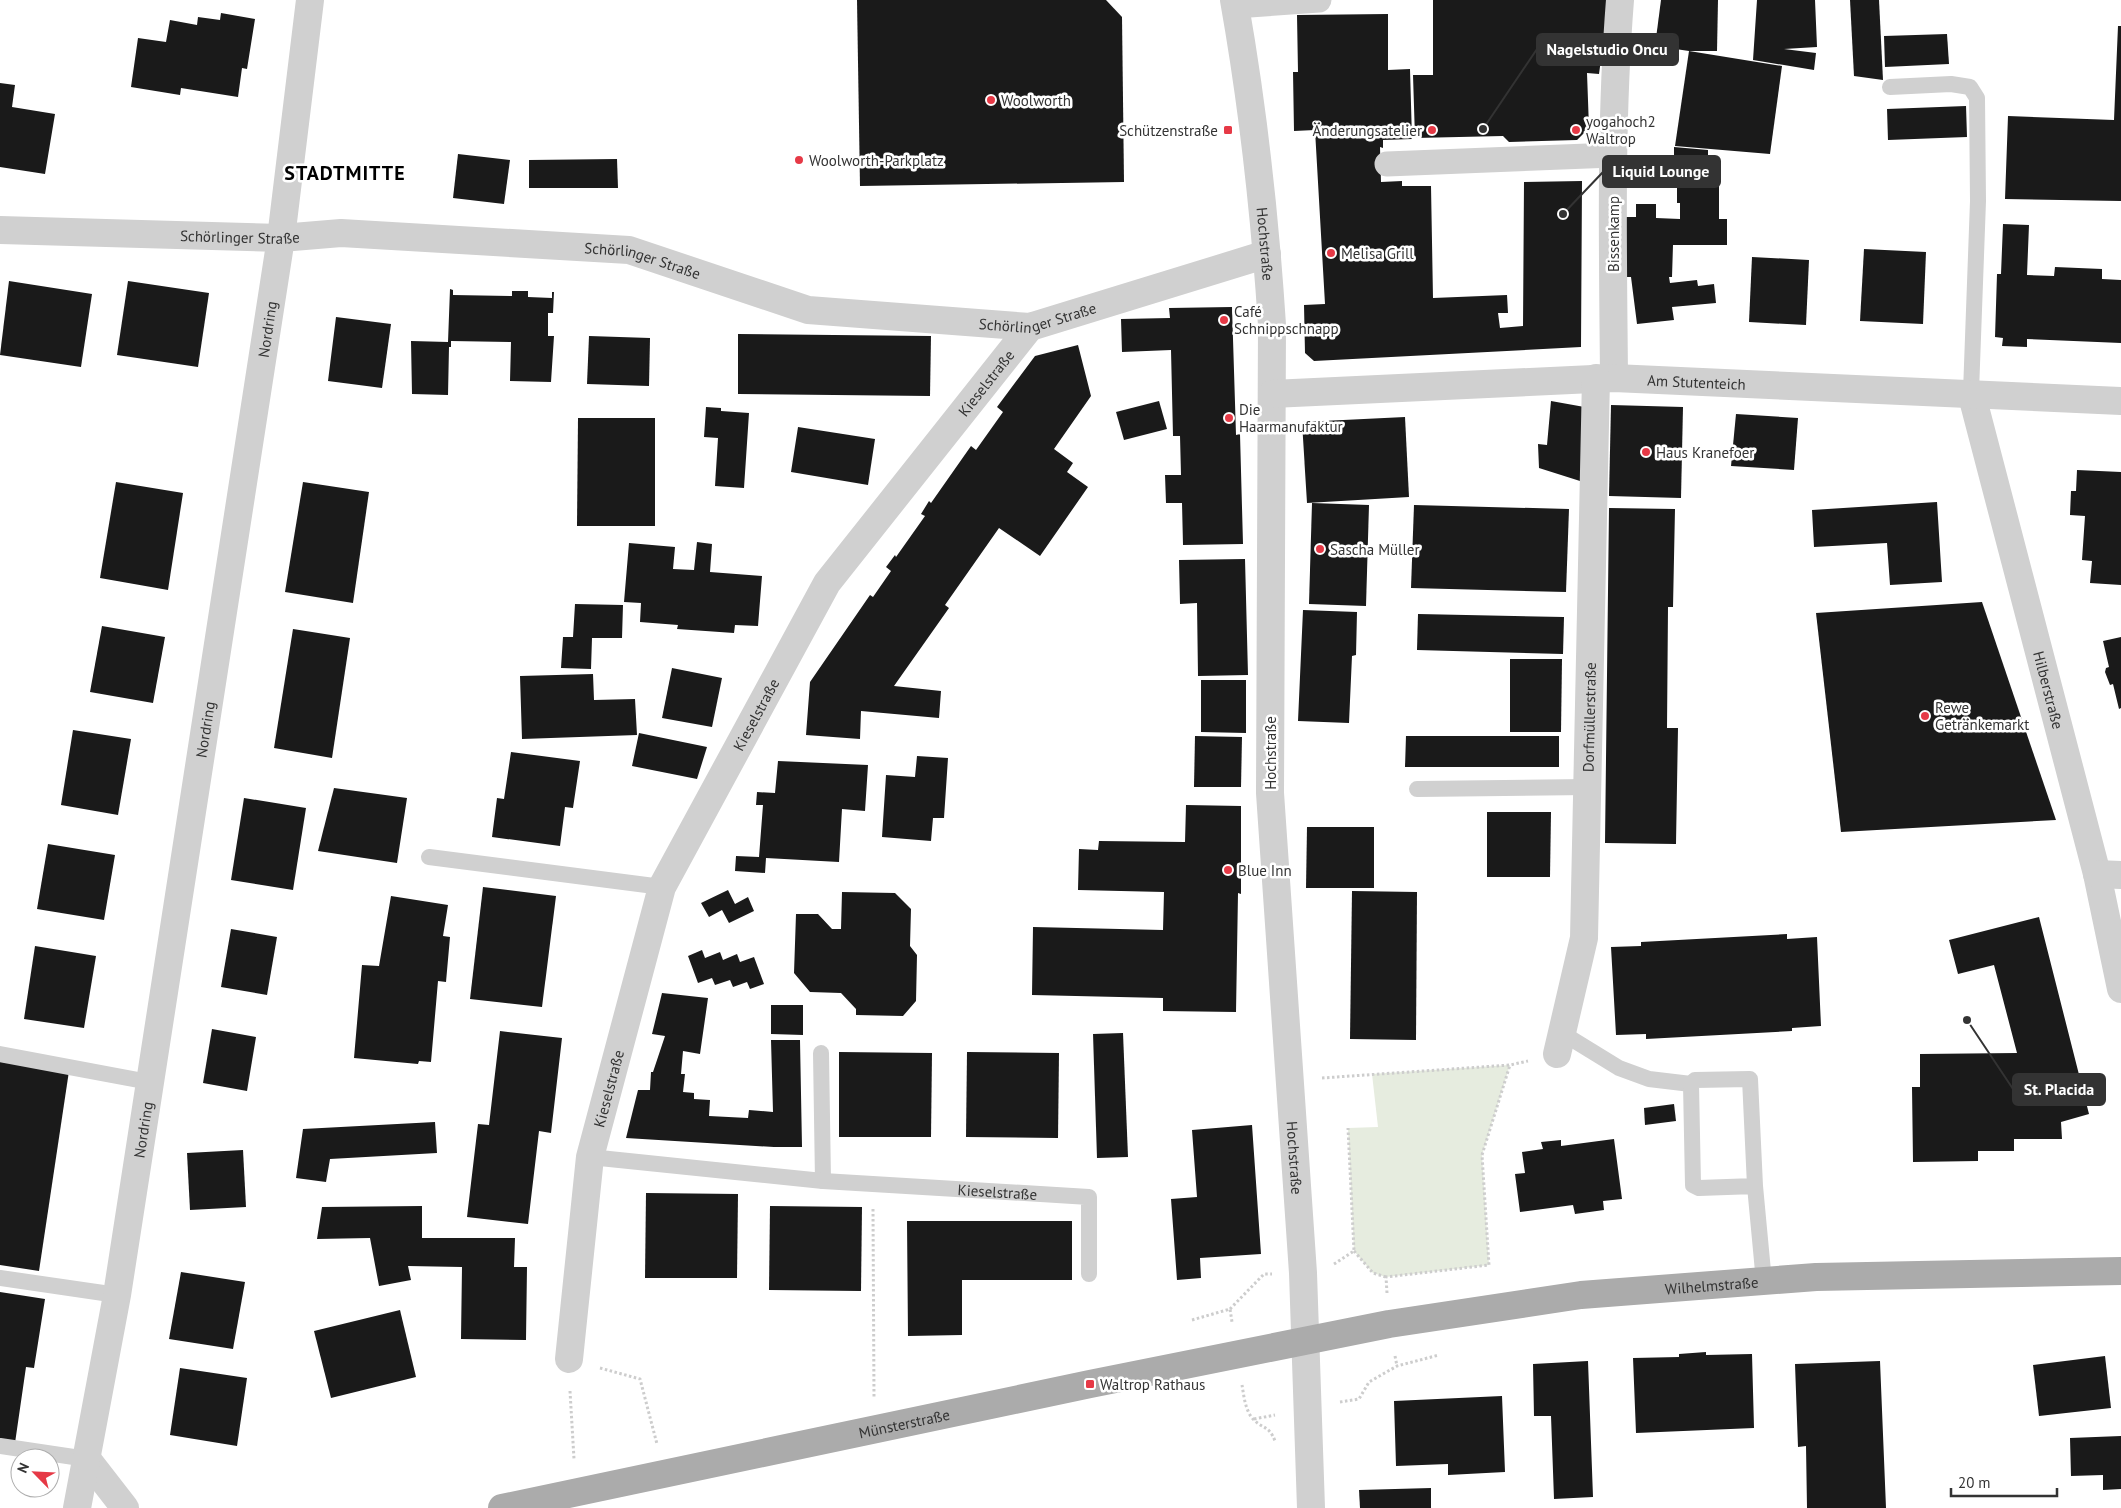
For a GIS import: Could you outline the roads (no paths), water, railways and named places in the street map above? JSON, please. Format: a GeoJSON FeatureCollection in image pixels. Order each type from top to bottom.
{"type":"FeatureCollection","features":[{"type":"Feature","properties":{"kind":"main road","name":"Wilhelmstraße"},"geometry":{"type":"LineString","coordinates":[[1306,1341],[1389,1324],[1581,1295],[1816,1277],[2121,1271]]}},
{"type":"Feature","properties":{"kind":"main road","name":"Münsterstraße"},"geometry":{"type":"LineString","coordinates":[[502,1508],[1090,1384],[1306,1341]]}},
{"type":"Feature","properties":{"kind":"street","name":"Nordring"},"geometry":{"type":"LineString","coordinates":[[77,1508],[117,1295],[281,238],[310,0]]}},
{"type":"Feature","properties":{"kind":"street"},"geometry":{"type":"LineString","coordinates":[[1235,3],[1319,0]]}},
{"type":"Feature","properties":{"kind":"street","name":"Bissenkamp"},"geometry":{"type":"LineString","coordinates":[[1605,378],[1614,70],[1620,0]]}},
{"type":"Feature","properties":{"kind":"street","name":"Hochstraße"},"geometry":{"type":"LineString","coordinates":[[1235,3],[1254,128],[1272,325],[1270,793],[1306,1341],[1311,1508]]}},
{"type":"Feature","properties":{"kind":"street"},"geometry":{"type":"LineString","coordinates":[[1387,164],[1613,155]]}},
{"type":"Feature","properties":{"kind":"street","name":"Schörlinger Straße"},"geometry":{"type":"LineString","coordinates":[[0,230],[281,238],[342,232],[629,250],[808,310],[1030,327],[1267,254]]}},
{"type":"Feature","properties":{"kind":"street","name":"Kieselstraße"},"geometry":{"type":"LineString","coordinates":[[569,1359],[590,1157],[662,887],[827,584],[1030,327]]}},
{"type":"Feature","properties":{"kind":"street","name":"Am Stutenteich"},"geometry":{"type":"LineString","coordinates":[[1272,394],[1605,378],[1971,392],[2121,400]]}},
{"type":"Feature","properties":{"kind":"street","name":"Dorfmüllerstraße"},"geometry":{"type":"LineString","coordinates":[[1560,1043],[1584,938],[1588,786],[1605,378]]}},
{"type":"Feature","properties":{"kind":"street","name":"Hilberstraße"},"geometry":{"type":"LineString","coordinates":[[1971,392],[2109,875],[2121,989]]}},
{"type":"Feature","properties":{"kind":"street"},"geometry":{"type":"LineString","coordinates":[[87,1459],[125,1508]]}},
{"type":"Feature","properties":{"kind":"lane"},"geometry":{"type":"LineString","coordinates":[[1890,87],[1951,84],[1970,87],[1977,98],[1978,201],[1971,392]]}},
{"type":"Feature","properties":{"kind":"lane"},"geometry":{"type":"LineString","coordinates":[[1417,789],[1588,786]]}},
{"type":"Feature","properties":{"kind":"lane"},"geometry":{"type":"LineString","coordinates":[[429,856],[662,887]]}},
{"type":"Feature","properties":{"kind":"lane"},"geometry":{"type":"LineString","coordinates":[[1560,1043],[1649,1079],[1691,1084],[1698,1079],[1750,1079],[1755,1186],[1764,1282]]}},
{"type":"Feature","properties":{"kind":"lane"},"geometry":{"type":"LineString","coordinates":[[820,1052],[823,1181]]}},
{"type":"Feature","properties":{"kind":"lane"},"geometry":{"type":"LineString","coordinates":[[0,1054],[149,1082]]}},
{"type":"Feature","properties":{"kind":"lane"},"geometry":{"type":"LineString","coordinates":[[1691,1084],[1693,1185],[1699,1188],[1755,1186]]}},
{"type":"Feature","properties":{"kind":"lane","name":"Kieselstraße"},"geometry":{"type":"LineString","coordinates":[[590,1157],[823,1181],[1089,1197],[1089,1274]]}},
{"type":"Feature","properties":{"kind":"lane"},"geometry":{"type":"LineString","coordinates":[[0,1278],[117,1295]]}},
{"type":"Feature","properties":{"kind":"lane"},"geometry":{"type":"LineString","coordinates":[[0,1446],[87,1459]]}},
{"type":"Feature","properties":{"kind":"place","name":"Woolworth"},"geometry":{"type":"Point","coordinates":[991,100]}},
{"type":"Feature","properties":{"kind":"place","name":"Nagelstudio Oncu"},"geometry":{"type":"Point","coordinates":[1483,129]}},
{"type":"Feature","properties":{"kind":"place","name":"Schützenstraße"},"geometry":{"type":"Point","coordinates":[1228,130]}},
{"type":"Feature","properties":{"kind":"place","name":"Änderungsatelier"},"geometry":{"type":"Point","coordinates":[1432,130]}},
{"type":"Feature","properties":{"kind":"place","name":"yogahoch2 Waltrop"},"geometry":{"type":"Point","coordinates":[1576,130]}},
{"type":"Feature","properties":{"kind":"place","name":"Woolworth-Parkplatz"},"geometry":{"type":"Point","coordinates":[799,160]}},
{"type":"Feature","properties":{"kind":"place","name":"Liquid Lounge"},"geometry":{"type":"Point","coordinates":[1563,214]}},
{"type":"Feature","properties":{"kind":"place","name":"Melisa Grill"},"geometry":{"type":"Point","coordinates":[1331,253]}},
{"type":"Feature","properties":{"kind":"place","name":"Café Schnippschnapp"},"geometry":{"type":"Point","coordinates":[1224,320]}},
{"type":"Feature","properties":{"kind":"place","name":"Die Haarmanufaktur"},"geometry":{"type":"Point","coordinates":[1229,418]}},
{"type":"Feature","properties":{"kind":"place","name":"Haus Kranefoer"},"geometry":{"type":"Point","coordinates":[1646,452]}},
{"type":"Feature","properties":{"kind":"place","name":"Sascha Müller"},"geometry":{"type":"Point","coordinates":[1320,549]}},
{"type":"Feature","properties":{"kind":"place","name":"Rewe Getränkemarkt"},"geometry":{"type":"Point","coordinates":[1925,716]}},
{"type":"Feature","properties":{"kind":"place","name":"Blue Inn"},"geometry":{"type":"Point","coordinates":[1228,870]}},
{"type":"Feature","properties":{"kind":"place","name":"St. Placida"},"geometry":{"type":"Point","coordinates":[1967,1020]}},
{"type":"Feature","properties":{"kind":"place","name":"Waltrop Rathaus"},"geometry":{"type":"Point","coordinates":[1090,1384]}},
{"type":"Feature","properties":{"kind":"district","name":"STADTMITTE"},"geometry":{"type":"Point","coordinates":[345,173]}}]}
